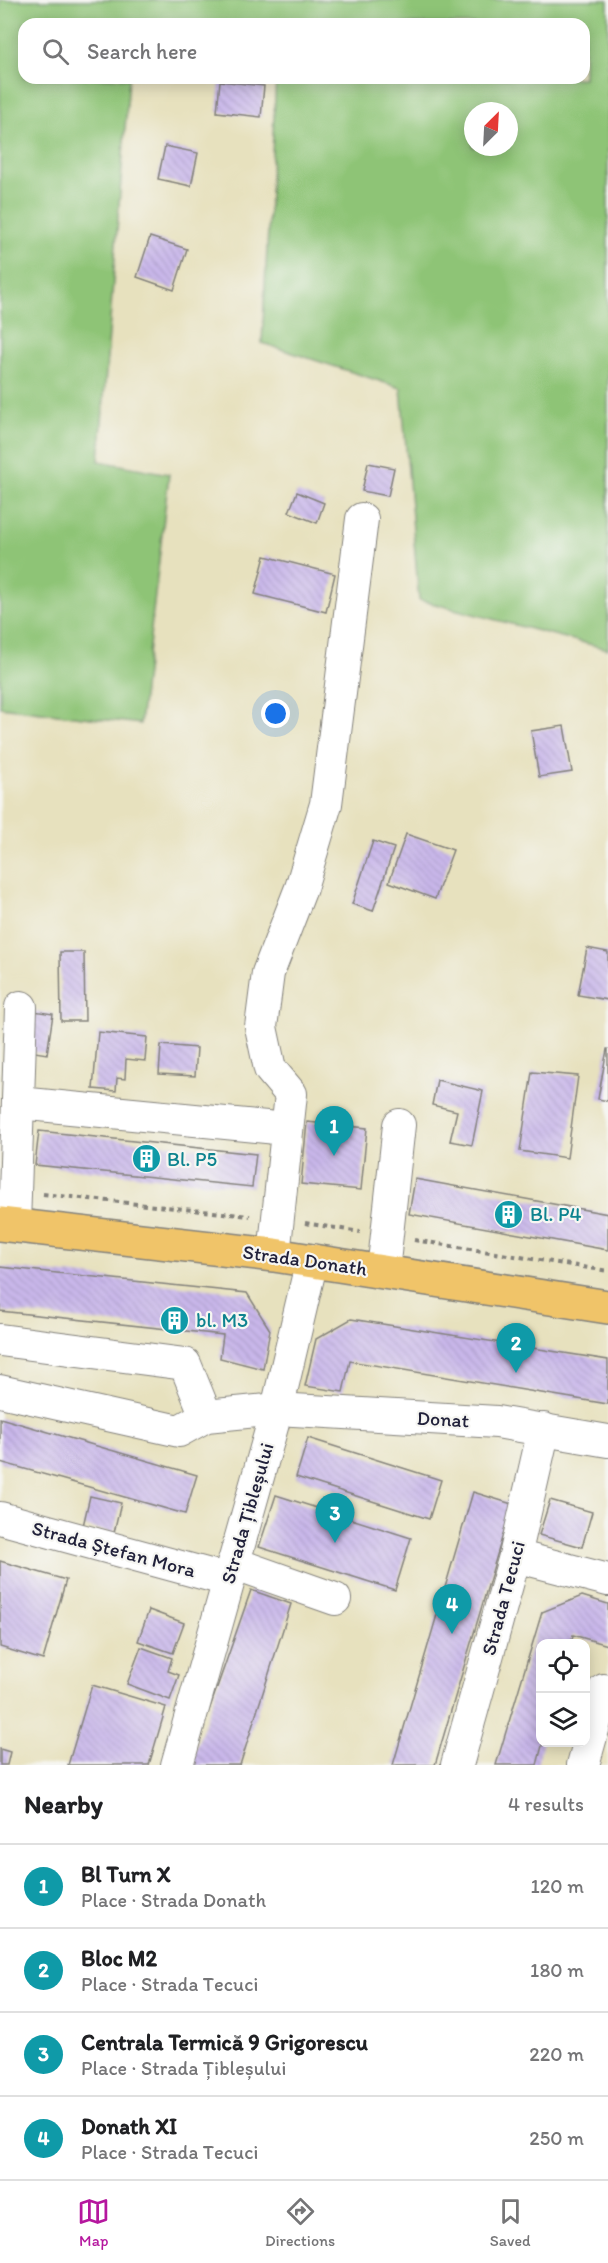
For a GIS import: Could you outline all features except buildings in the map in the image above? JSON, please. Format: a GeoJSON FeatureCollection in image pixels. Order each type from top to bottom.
{"type":"FeatureCollection","features":[{"type":"Feature","properties":{"kind":"main road","name":"Strada Donath"},"geometry":{"type":"LineString","coordinates":[[7,1225],[312,1260],[608,1307]]}},
{"type":"Feature","properties":{"kind":"street"},"geometry":{"type":"LineString","coordinates":[[274,1255],[291,1094],[270,1069],[261,1027],[268,973],[301,888],[326,804],[362,519]]}},
{"type":"Feature","properties":{"kind":"street"},"geometry":{"type":"LineString","coordinates":[[7,1225],[19,1103],[21,1007]]}},
{"type":"Feature","properties":{"kind":"street"},"geometry":{"type":"LineString","coordinates":[[19,1103],[287,1130]]}},
{"type":"Feature","properties":{"kind":"street"},"geometry":{"type":"LineString","coordinates":[[383,1271],[399,1125]]}},
{"type":"Feature","properties":{"kind":"street","name":"Strada Țibleșului"},"geometry":{"type":"LineString","coordinates":[[177,1765],[277,1409],[312,1260]]}},
{"type":"Feature","properties":{"kind":"street"},"geometry":{"type":"LineString","coordinates":[[0,1340],[185,1364],[206,1416],[179,1431],[0,1390]]}},
{"type":"Feature","properties":{"kind":"street","name":"Donat"},"geometry":{"type":"LineString","coordinates":[[206,1416],[277,1409],[497,1422],[608,1441]]}},
{"type":"Feature","properties":{"kind":"street","name":"Strada Tecuci"},"geometry":{"type":"LineString","coordinates":[[457,1765],[515,1556],[544,1429]]}},
{"type":"Feature","properties":{"kind":"street","name":"Strada Ștefan Mora"},"geometry":{"type":"LineString","coordinates":[[0,1518],[335,1599]]}},
{"type":"Feature","properties":{"kind":"street"},"geometry":{"type":"LineString","coordinates":[[515,1556],[608,1580]]}},
{"type":"Feature","properties":{"kind":"street"},"geometry":{"type":"LineString","coordinates":[[583,1765],[604,1690],[608,1692]]}},
{"type":"Feature","properties":{"kind":"green space"},"geometry":{"type":"Polygon","coordinates":[[[0,0],[608,0],[608,649],[419,600],[401,388],[262,343],[276,84],[590,84],[590,18],[18,18],[18,84],[129,84],[99,461],[169,474],[140,724],[0,707],[0,0]]]}},
{"type":"Feature","properties":{"kind":"place","name":"Bl Turn X"},"geometry":{"type":"Point","coordinates":[334,1156]}},
{"type":"Feature","properties":{"kind":"place","name":"Bl. P5"},"geometry":{"type":"Point","coordinates":[146,1159]}},
{"type":"Feature","properties":{"kind":"place","name":"Bl. P4"},"geometry":{"type":"Point","coordinates":[509,1214]}},
{"type":"Feature","properties":{"kind":"place","name":"bl. M3"},"geometry":{"type":"Point","coordinates":[175,1320]}},
{"type":"Feature","properties":{"kind":"place","name":"Bloc M2"},"geometry":{"type":"Point","coordinates":[516,1373]}},
{"type":"Feature","properties":{"kind":"place","name":"Centrala Termică 9 Grigorescu"},"geometry":{"type":"Point","coordinates":[335,1543]}},
{"type":"Feature","properties":{"kind":"place","name":"Donath XI"},"geometry":{"type":"Point","coordinates":[452,1634]}}]}
